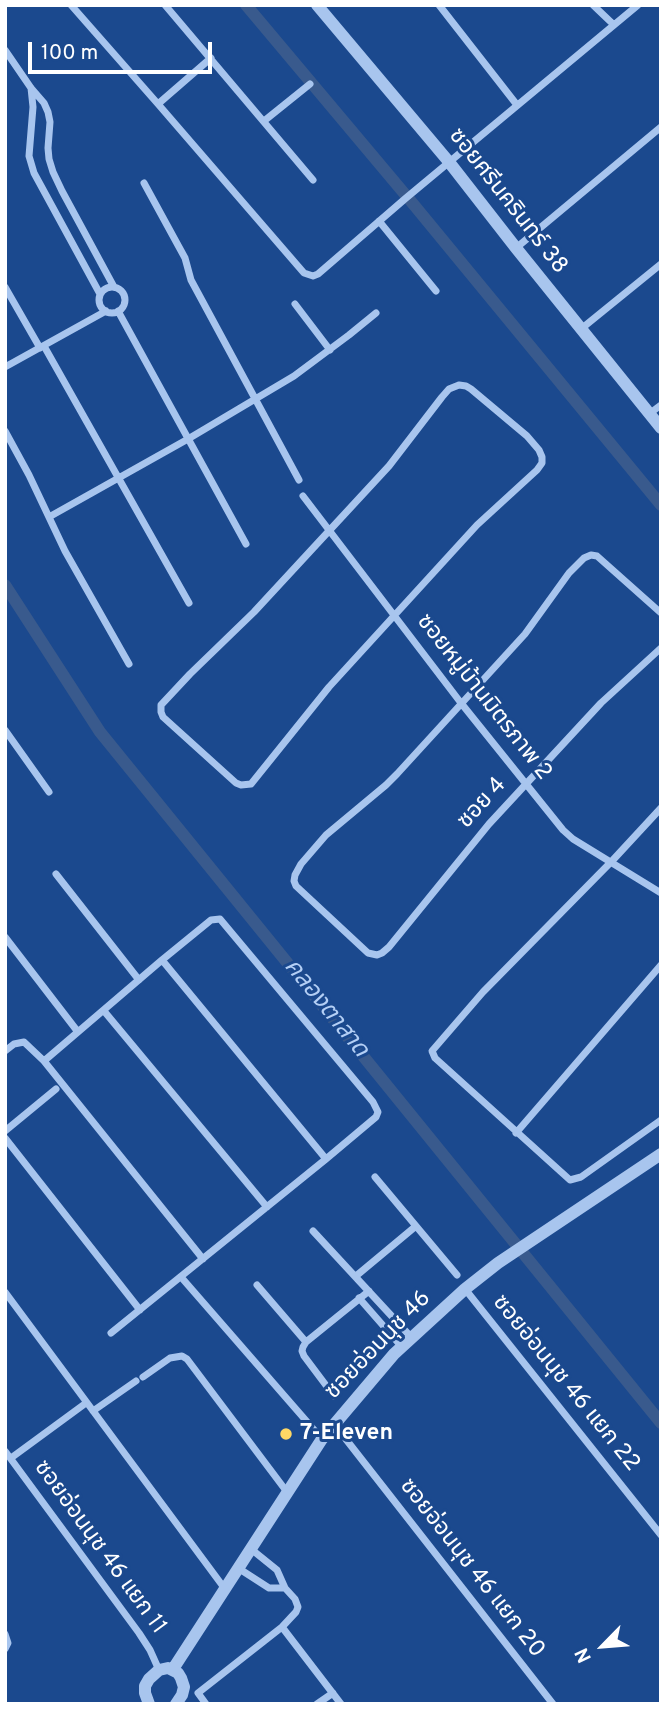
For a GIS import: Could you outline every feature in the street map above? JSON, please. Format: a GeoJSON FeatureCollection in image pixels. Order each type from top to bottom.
{"type":"FeatureCollection","features":[{"type":"Feature","properties":{"kind":"street"},"geometry":{"type":"LineString","coordinates":[[71,5],[308,276],[318,274],[638,5]]}},
{"type":"Feature","properties":{"kind":"street"},"geometry":{"type":"LineString","coordinates":[[165,5],[313,180]]}},
{"type":"Feature","properties":{"kind":"street","name":"ซอยศรีนครินทร์ 38"},"geometry":{"type":"LineString","coordinates":[[317,5],[449,162],[661,428]]}},
{"type":"Feature","properties":{"kind":"street"},"geometry":{"type":"LineString","coordinates":[[439,5],[517,105]]}},
{"type":"Feature","properties":{"kind":"street"},"geometry":{"type":"LineString","coordinates":[[593,5],[614,25]]}},
{"type":"Feature","properties":{"kind":"street"},"geometry":{"type":"LineString","coordinates":[[5,50],[48,111],[49,159],[62,191],[114,287],[123,293],[125,298],[118,311],[110,313],[100,303],[100,294],[34,173],[29,156],[33,107],[31,88]]}},
{"type":"Feature","properties":{"kind":"street"},"geometry":{"type":"LineString","coordinates":[[159,104],[211,58]]}},
{"type":"Feature","properties":{"kind":"street"},"geometry":{"type":"LineString","coordinates":[[264,121],[310,84]]}},
{"type":"Feature","properties":{"kind":"street"},"geometry":{"type":"LineString","coordinates":[[516,248],[661,127]]}},
{"type":"Feature","properties":{"kind":"street"},"geometry":{"type":"LineString","coordinates":[[144,183],[185,258],[191,280],[299,480]]}},
{"type":"Feature","properties":{"kind":"street"},"geometry":{"type":"LineString","coordinates":[[379,221],[436,290]]}},
{"type":"Feature","properties":{"kind":"street"},"geometry":{"type":"LineString","coordinates":[[581,329],[661,264]]}},
{"type":"Feature","properties":{"kind":"street"},"geometry":{"type":"LineString","coordinates":[[100,294],[109,287],[114,287]]}},
{"type":"Feature","properties":{"kind":"street"},"geometry":{"type":"LineString","coordinates":[[5,288],[42,347],[189,603]]}},
{"type":"Feature","properties":{"kind":"street"},"geometry":{"type":"LineString","coordinates":[[295,304],[330,350]]}},
{"type":"Feature","properties":{"kind":"street"},"geometry":{"type":"LineString","coordinates":[[5,367],[106,311]]}},
{"type":"Feature","properties":{"kind":"street"},"geometry":{"type":"LineString","coordinates":[[118,311],[246,544]]}},
{"type":"Feature","properties":{"kind":"street"},"geometry":{"type":"LineString","coordinates":[[49,516],[295,376],[376,313]]}},
{"type":"Feature","properties":{"kind":"street"},"geometry":{"type":"LineString","coordinates":[[454,386],[466,386],[527,436],[539,450],[542,463],[477,525],[395,616],[329,687],[251,784],[236,783],[163,717],[160,708],[164,702],[206,657],[254,612],[389,466],[442,397],[454,386]]}},
{"type":"Feature","properties":{"kind":"street"},"geometry":{"type":"LineString","coordinates":[[649,414],[661,405]]}},
{"type":"Feature","properties":{"kind":"street"},"geometry":{"type":"LineString","coordinates":[[5,431],[65,551],[129,664]]}},
{"type":"Feature","properties":{"kind":"street","name":"ซอยหมู่บ้านมิตรภาพ 2"},"geometry":{"type":"LineString","coordinates":[[303,496],[461,703],[563,830],[573,839],[661,893]]}},
{"type":"Feature","properties":{"kind":"street"},"geometry":{"type":"LineString","coordinates":[[461,703],[525,634],[569,573],[587,556],[597,556],[661,613]]}},
{"type":"Feature","properties":{"kind":"street","name":"ซอย 4"},"geometry":{"type":"LineString","coordinates":[[461,703],[386,785],[326,835],[295,875],[296,886],[368,953],[377,955],[389,947],[465,853],[526,785],[601,703],[661,648]]}},
{"type":"Feature","properties":{"kind":"street"},"geometry":{"type":"LineString","coordinates":[[5,730],[49,792]]}},
{"type":"Feature","properties":{"kind":"street"},"geometry":{"type":"LineString","coordinates":[[661,808],[483,992],[432,1051],[435,1058],[570,1180],[575,1180],[661,1120]]}},
{"type":"Feature","properties":{"kind":"street"},"geometry":{"type":"LineString","coordinates":[[56,874],[139,980]]}},
{"type":"Feature","properties":{"kind":"street"},"geometry":{"type":"LineString","coordinates":[[44,1061],[211,920],[220,919],[378,1112],[376,1117],[326,1159],[111,1333]]}},
{"type":"Feature","properties":{"kind":"street"},"geometry":{"type":"LineString","coordinates":[[5,937],[78,1032]]}},
{"type":"Feature","properties":{"kind":"street"},"geometry":{"type":"LineString","coordinates":[[162,960],[326,1159]]}},
{"type":"Feature","properties":{"kind":"street"},"geometry":{"type":"LineString","coordinates":[[516,1133],[661,965]]}},
{"type":"Feature","properties":{"kind":"street"},"geometry":{"type":"LineString","coordinates":[[104,1011],[267,1207]]}},
{"type":"Feature","properties":{"kind":"street"},"geometry":{"type":"LineString","coordinates":[[5,1051],[14,1044],[24,1042],[44,1061],[203,1259]]}},
{"type":"Feature","properties":{"kind":"street"},"geometry":{"type":"LineString","coordinates":[[5,1131],[56,1089]]}},
{"type":"Feature","properties":{"kind":"street"},"geometry":{"type":"LineString","coordinates":[[5,1138],[140,1310]]}},
{"type":"Feature","properties":{"kind":"street","name":"ซอยอ่อนนุช 46"},"geometry":{"type":"LineString","coordinates":[[173,1670],[322,1438],[406,1342],[498,1263],[661,1154]]}},
{"type":"Feature","properties":{"kind":"street"},"geometry":{"type":"LineString","coordinates":[[375,1177],[457,1275]]}},
{"type":"Feature","properties":{"kind":"street"},"geometry":{"type":"LineString","coordinates":[[356,1276],[416,1226]]}},
{"type":"Feature","properties":{"kind":"street"},"geometry":{"type":"LineString","coordinates":[[313,1231],[369,1291],[406,1342]]}},
{"type":"Feature","properties":{"kind":"street"},"geometry":{"type":"LineString","coordinates":[[181,1277],[322,1438]]}},
{"type":"Feature","properties":{"kind":"street"},"geometry":{"type":"LineString","coordinates":[[257,1285],[306,1342]]}},
{"type":"Feature","properties":{"kind":"street","name":"ซอยอ่อนนุช 46 แยก 22"},"geometry":{"type":"LineString","coordinates":[[465,1289],[661,1535]]}},
{"type":"Feature","properties":{"kind":"street"},"geometry":{"type":"LineString","coordinates":[[334,1396],[302,1351],[306,1342],[369,1291]]}},
{"type":"Feature","properties":{"kind":"street"},"geometry":{"type":"LineString","coordinates":[[5,1292],[225,1589]]}},
{"type":"Feature","properties":{"kind":"street"},"geometry":{"type":"LineString","coordinates":[[359,1298],[406,1342]]}},
{"type":"Feature","properties":{"kind":"street"},"geometry":{"type":"LineString","coordinates":[[93,1411],[170,1358],[182,1356],[187,1359],[287,1492]]}},
{"type":"Feature","properties":{"kind":"street"},"geometry":{"type":"LineString","coordinates":[[11,1458],[86,1402]]}},
{"type":"Feature","properties":{"kind":"street","name":"ซอยอ่อนนุช 46 แยก 20"},"geometry":{"type":"LineString","coordinates":[[334,1424],[553,1704]]}},
{"type":"Feature","properties":{"kind":"street","name":"ซอยอ่อนนุช 46 แยก 11"},"geometry":{"type":"LineString","coordinates":[[5,1451],[139,1633],[159,1670]]}},
{"type":"Feature","properties":{"kind":"street"},"geometry":{"type":"LineString","coordinates":[[206,1704],[198,1693],[282,1627],[298,1607],[277,1570],[251,1549]]}},
{"type":"Feature","properties":{"kind":"street"},"geometry":{"type":"LineString","coordinates":[[239,1568],[269,1588],[285,1588]]}},
{"type":"Feature","properties":{"kind":"street"},"geometry":{"type":"LineString","coordinates":[[282,1627],[341,1704]]}},
{"type":"Feature","properties":{"kind":"street"},"geometry":{"type":"LineString","coordinates":[[5,1634],[8,1643],[5,1648]]}},
{"type":"Feature","properties":{"kind":"street"},"geometry":{"type":"LineString","coordinates":[[149,1704],[145,1686],[159,1670],[168,1668],[181,1678],[184,1687],[176,1704]]}},
{"type":"Feature","properties":{"kind":"street"},"geometry":{"type":"LineString","coordinates":[[317,1704],[333,1693]]}},
{"type":"Feature","properties":{"kind":"waterway"},"geometry":{"type":"LineString","coordinates":[[246,5],[661,505]]}},
{"type":"Feature","properties":{"kind":"waterway","name":"คลองตาสาด"},"geometry":{"type":"LineString","coordinates":[[5,585],[100,732],[661,1423]]}},
{"type":"Feature","properties":{"kind":"place","name":"7-Eleven"},"geometry":{"type":"Point","coordinates":[286,1434]}}]}
